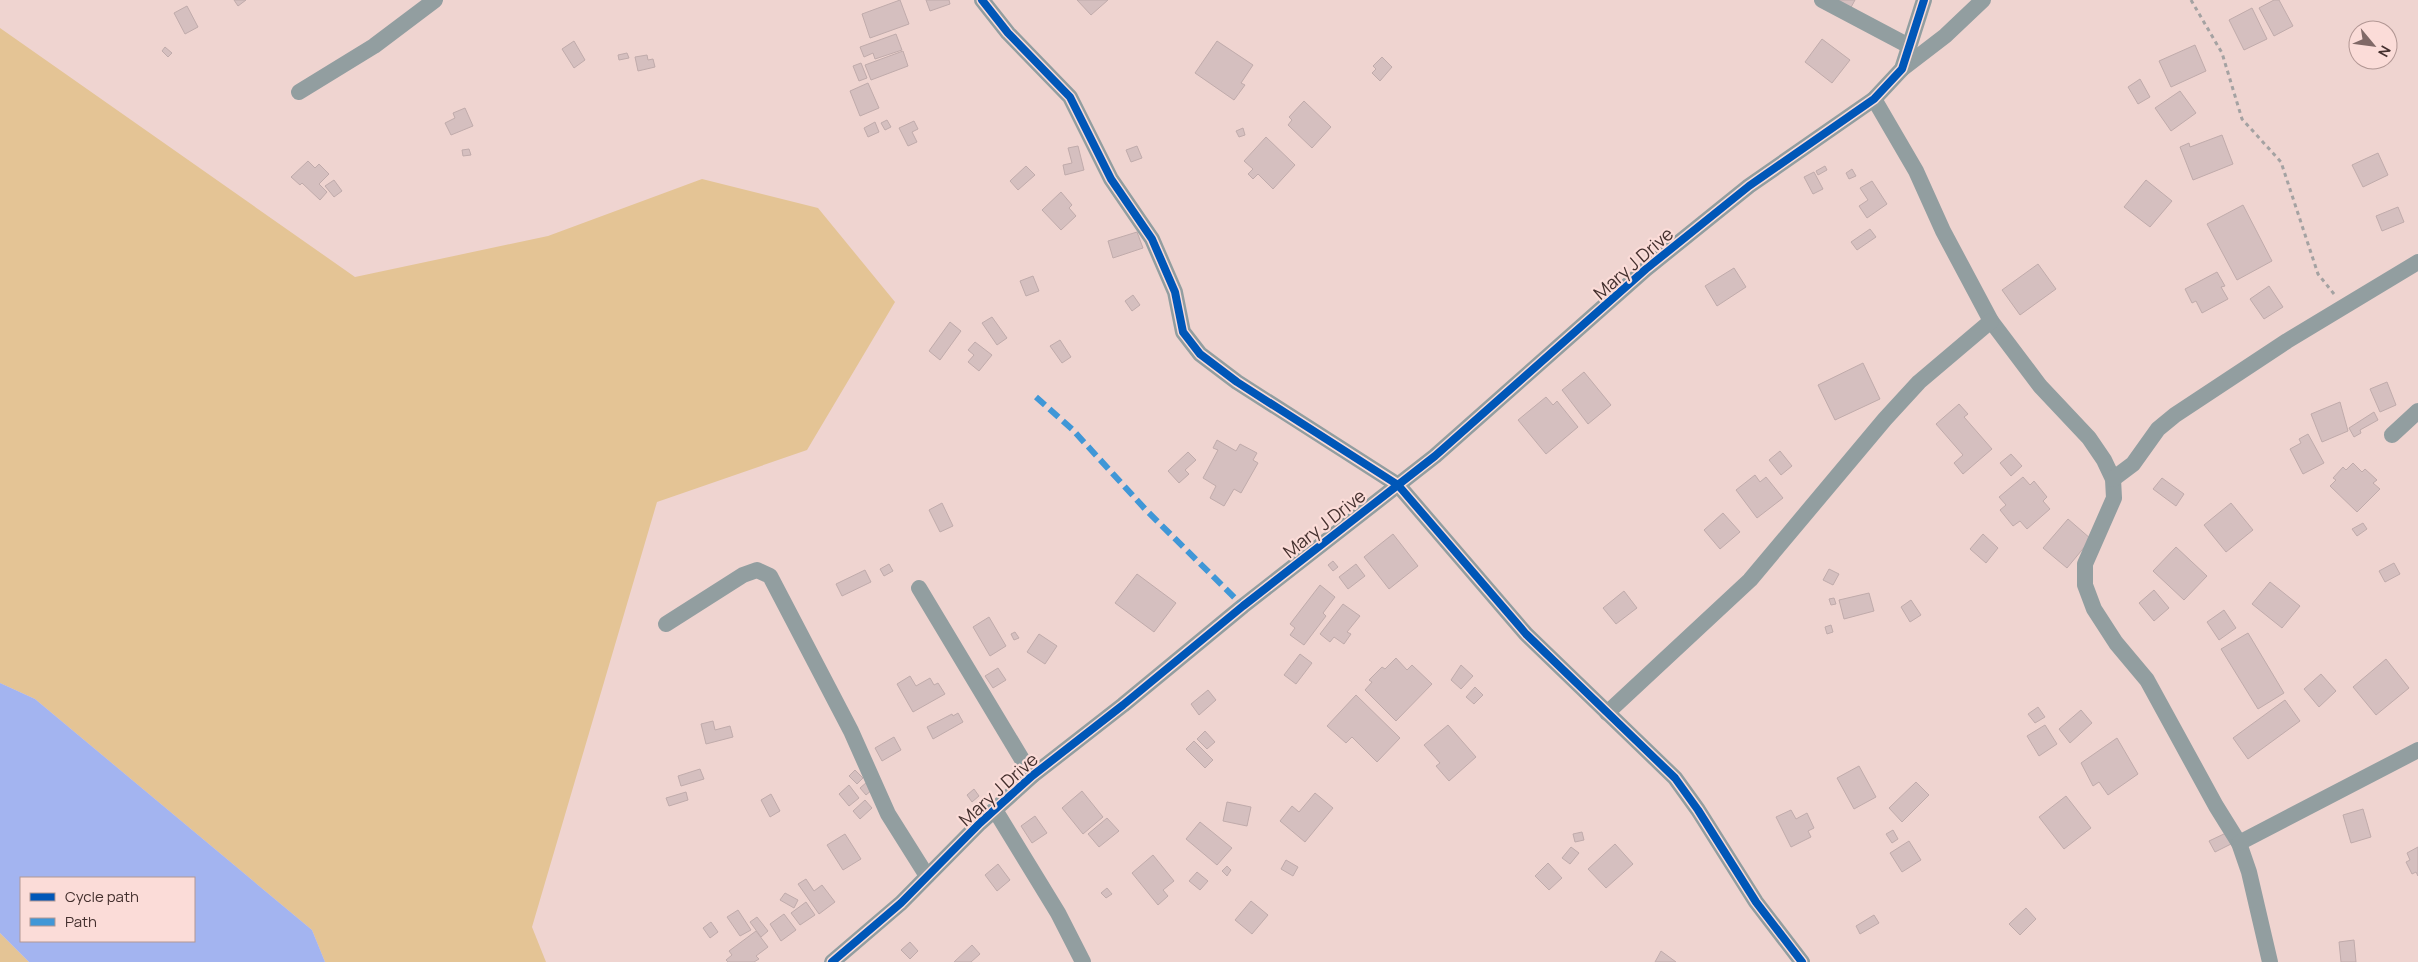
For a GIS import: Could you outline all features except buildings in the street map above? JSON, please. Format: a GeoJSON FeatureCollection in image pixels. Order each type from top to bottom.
{"type":"FeatureCollection","features":[{"type":"Feature","properties":{"kind":"street"},"geometry":{"type":"LineString","coordinates":[[298,92],[374,46],[435,0]]}},
{"type":"Feature","properties":{"kind":"street"},"geometry":{"type":"LineString","coordinates":[[982,0],[1008,33],[1070,97],[1111,179],[1152,239],[1175,292],[1183,332],[1200,354],[1237,382],[1398,485],[1526,634],[1675,778],[1698,810],[1756,902],[1802,962]]}},
{"type":"Feature","properties":{"kind":"street"},"geometry":{"type":"LineString","coordinates":[[1822,0],[1909,46]]}},
{"type":"Feature","properties":{"kind":"street","name":"Mary J Drive"},"geometry":{"type":"LineString","coordinates":[[832,962],[901,903],[1032,776],[1123,705],[1243,606],[1398,485],[1533,371],[1646,269],[1748,186],[1874,100],[1902,68],[1924,0]]}},
{"type":"Feature","properties":{"kind":"street"},"geometry":{"type":"LineString","coordinates":[[1902,68],[1945,36],[1983,0]]}},
{"type":"Feature","properties":{"kind":"street"},"geometry":{"type":"LineString","coordinates":[[1874,100],[1916,171],[1943,231],[1991,321],[2040,386],[2089,438],[2104,460],[2113,479],[2114,498],[2085,564],[2085,586],[2094,609],[2147,680],[2216,806],[2240,844],[2249,872],[2270,962]]}},
{"type":"Feature","properties":{"kind":"street"},"geometry":{"type":"LineString","coordinates":[[2113,479],[2133,464],[2158,429],[2175,415],[2287,341],[2418,262]]}},
{"type":"Feature","properties":{"kind":"street"},"geometry":{"type":"LineString","coordinates":[[1607,713],[1750,580],[1885,418],[1919,382],[1991,321]]}},
{"type":"Feature","properties":{"kind":"street"},"geometry":{"type":"LineString","coordinates":[[2392,435],[2418,411]]}},
{"type":"Feature","properties":{"kind":"street"},"geometry":{"type":"LineString","coordinates":[[666,624],[743,575],[757,570],[770,576],[852,731],[888,814],[927,876]]}},
{"type":"Feature","properties":{"kind":"street"},"geometry":{"type":"LineString","coordinates":[[919,588],[1032,776]]}},
{"type":"Feature","properties":{"kind":"street"},"geometry":{"type":"LineString","coordinates":[[2240,844],[2418,750]]}},
{"type":"Feature","properties":{"kind":"street"},"geometry":{"type":"LineString","coordinates":[[995,810],[1058,913],[1083,962]]}},
{"type":"Feature","properties":{"kind":"path"},"geometry":{"type":"LineString","coordinates":[[2191,0],[2222,53],[2242,120],[2281,162],[2318,274],[2344,307]]}},
{"type":"Feature","properties":{"kind":"shaded area"},"geometry":{"type":"Polygon","coordinates":[[[0,28],[355,277],[548,236],[702,179],[818,208],[895,302],[807,450],[657,502],[532,927],[546,962],[325,962],[312,930],[35,699],[0,683],[0,28]]]}},
{"type":"Feature","properties":{"kind":"shaded area"},"geometry":{"type":"Polygon","coordinates":[[[0,933],[29,962],[0,962],[0,933]]]}},
{"type":"Feature","properties":{"kind":"water"},"geometry":{"type":"Polygon","coordinates":[[[0,683],[35,699],[312,930],[325,962],[29,962],[0,933],[0,683]]]}},
{"type":"Feature","properties":{"kind":"marked path"},"geometry":{"type":"LineString","coordinates":[[1036,397],[1072,429],[1146,510],[1243,606]]}},
{"type":"Feature","properties":{"kind":"cycle path"},"geometry":{"type":"LineString","coordinates":[[982,0],[1008,33],[1070,97],[1111,179],[1152,239],[1175,292],[1183,332],[1200,354],[1237,382],[1398,485],[1526,634],[1675,778],[1698,810],[1756,902],[1802,962]]}},
{"type":"Feature","properties":{"kind":"cycle path"},"geometry":{"type":"LineString","coordinates":[[832,962],[901,903],[980,823],[1032,776],[1123,705],[1243,606],[1435,456],[1646,269],[1749,186],[1874,99],[1902,69],[1924,0]]}}]}
